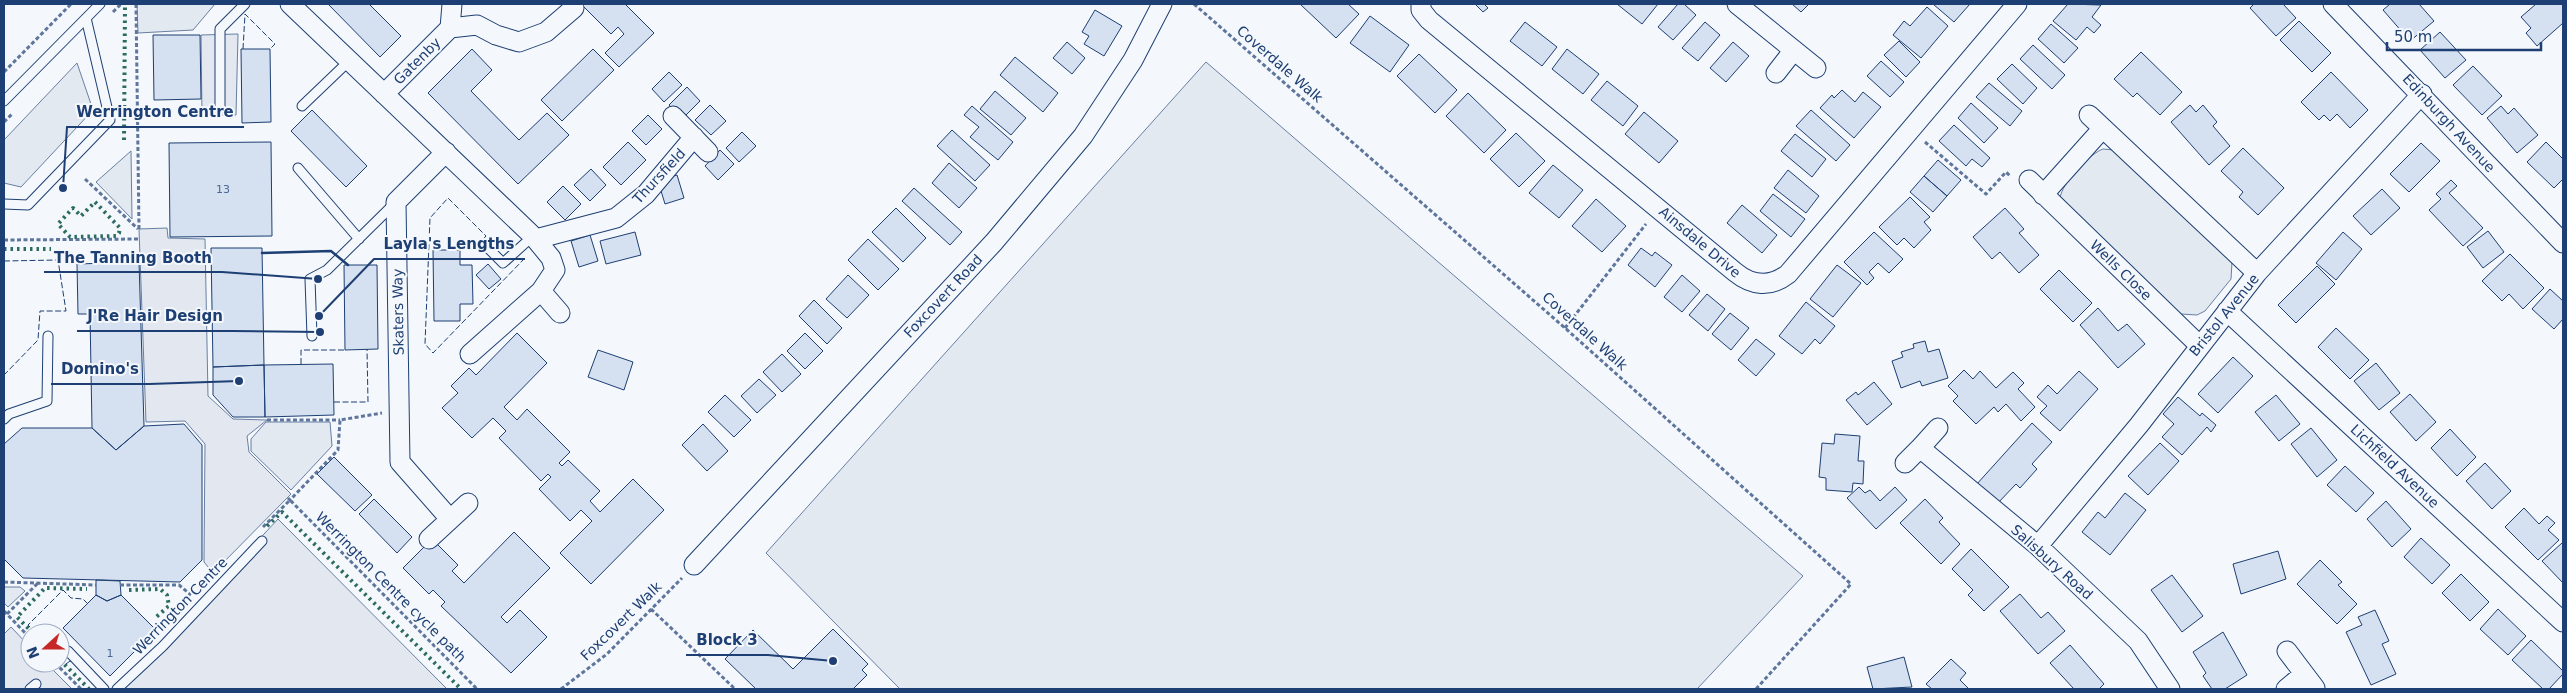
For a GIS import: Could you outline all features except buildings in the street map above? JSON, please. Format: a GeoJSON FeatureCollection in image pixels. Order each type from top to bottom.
{"type":"FeatureCollection","features":[{"type":"Feature","properties":{"kind":"street"},"geometry":{"type":"LineString","coordinates":[[290,4],[534,237],[551,258],[555,270],[541,291],[470,354]]}},
{"type":"Feature","properties":{"kind":"street","name":"Gatenby"},"geometry":{"type":"LineString","coordinates":[[450,28],[452,4]]}},
{"type":"Feature","properties":{"kind":"street","name":"Foxcovert Road"},"geometry":{"type":"LineString","coordinates":[[694,565],[994,242],[1083,136],[1133,60],[1162,4]]}},
{"type":"Feature","properties":{"kind":"street","name":"Ainsdale Drive"},"geometry":{"type":"LineString","coordinates":[[1420,4],[1429,20],[1742,278],[1757,284],[1773,283],[1788,274],[1909,128],[2017,4]]}},
{"type":"Feature","properties":{"kind":"street"},"geometry":{"type":"LineString","coordinates":[[1737,4],[1816,68]]}},
{"type":"Feature","properties":{"kind":"street","name":"Edinburgh Avenue"},"geometry":{"type":"LineString","coordinates":[[2333,4],[2422,94],[2563,243]]}},
{"type":"Feature","properties":{"kind":"street","name":"Gatenby"},"geometry":{"type":"LineString","coordinates":[[384,94],[450,28],[476,25],[496,35],[519,42],[546,32],[574,8]]}},
{"type":"Feature","properties":{"kind":"street"},"geometry":{"type":"LineString","coordinates":[[1776,73],[1794,50]]}},
{"type":"Feature","properties":{"kind":"street","name":"Bristol Avenue"},"geometry":{"type":"LineString","coordinates":[[2038,546],[2140,425],[2199,345],[2257,273],[2422,94]]}},
{"type":"Feature","properties":{"kind":"street"},"geometry":{"type":"LineString","coordinates":[[2089,115],[2257,273]]}},
{"type":"Feature","properties":{"kind":"street","name":"Thursfield"},"geometry":{"type":"LineString","coordinates":[[674,116],[708,152]]}},
{"type":"Feature","properties":{"kind":"street"},"geometry":{"type":"LineString","coordinates":[[2043,194],[2103,128]]}},
{"type":"Feature","properties":{"kind":"street","name":"Thursfield"},"geometry":{"type":"LineString","coordinates":[[534,237],[616,218],[646,194],[694,137]]}},
{"type":"Feature","properties":{"kind":"street"},"geometry":{"type":"LineString","coordinates":[[396,202],[446,152]]}},
{"type":"Feature","properties":{"kind":"street","name":"Wells Close"},"geometry":{"type":"LineString","coordinates":[[2029,180],[2199,345]]}},
{"type":"Feature","properties":{"kind":"street","name":"Skaters Way"},"geometry":{"type":"LineString","coordinates":[[396,202],[400,462],[450,520]]}},
{"type":"Feature","properties":{"kind":"street"},"geometry":{"type":"LineString","coordinates":[[541,291],[560,313]]}},
{"type":"Feature","properties":{"kind":"street","name":"Lichfield Avenue"},"geometry":{"type":"LineString","coordinates":[[2227,311],[2563,622]]}},
{"type":"Feature","properties":{"kind":"street"},"geometry":{"type":"LineString","coordinates":[[1905,463],[1938,428]]}},
{"type":"Feature","properties":{"kind":"street","name":"Salisbury Road"},"geometry":{"type":"LineString","coordinates":[[1920,448],[2038,546],[2138,641],[2170,689]]}},
{"type":"Feature","properties":{"kind":"street"},"geometry":{"type":"LineString","coordinates":[[429,539],[468,503]]}},
{"type":"Feature","properties":{"kind":"street"},"geometry":{"type":"LineString","coordinates":[[2286,689],[2310,681],[2287,650]]}},
{"type":"Feature","properties":{"kind":"lane"},"geometry":{"type":"LineString","coordinates":[[4,101],[100,4]]}},
{"type":"Feature","properties":{"kind":"lane"},"geometry":{"type":"LineString","coordinates":[[220,108],[220,29],[245,4]]}},
{"type":"Feature","properties":{"kind":"lane"},"geometry":{"type":"LineString","coordinates":[[4,204],[28,205],[110,120],[86,18]]}},
{"type":"Feature","properties":{"kind":"lane"},"geometry":{"type":"LineString","coordinates":[[302,106],[349,61]]}},
{"type":"Feature","properties":{"kind":"lane"},"geometry":{"type":"LineString","coordinates":[[298,168],[359,239]]}},
{"type":"Feature","properties":{"kind":"lane"},"geometry":{"type":"LineString","coordinates":[[312,336],[310,279],[327,270],[396,202]]}},
{"type":"Feature","properties":{"kind":"lane"},"geometry":{"type":"LineString","coordinates":[[486,246],[503,263],[534,237]]}},
{"type":"Feature","properties":{"kind":"lane"},"geometry":{"type":"LineString","coordinates":[[4,420],[9,414],[48,401],[48,336]]}},
{"type":"Feature","properties":{"kind":"lane","name":"Werrington Centre"},"geometry":{"type":"LineString","coordinates":[[117,689],[163,646],[262,541]]}},
{"type":"Feature","properties":{"kind":"lane"},"geometry":{"type":"LineString","coordinates":[[70,653],[104,689]]}},
{"type":"Feature","properties":{"kind":"path"},"geometry":{"type":"LineString","coordinates":[[4,72],[71,4]]}},
{"type":"Feature","properties":{"kind":"path"},"geometry":{"type":"LineString","coordinates":[[84,179],[139,229],[136,4]]}},
{"type":"Feature","properties":{"kind":"path","name":"Coverdale Walk"},"geometry":{"type":"LineString","coordinates":[[1194,4],[1565,328],[1852,584],[1756,689]]}},
{"type":"Feature","properties":{"kind":"path"},"geometry":{"type":"LineString","coordinates":[[1909,128],[1986,194],[2006,172],[2016,180],[2029,180]]}},
{"type":"Feature","properties":{"kind":"path"},"geometry":{"type":"LineString","coordinates":[[1565,328],[1659,208]]}},
{"type":"Feature","properties":{"kind":"path"},"geometry":{"type":"LineString","coordinates":[[4,240],[139,239]]}},
{"type":"Feature","properties":{"kind":"path"},"geometry":{"type":"LineString","coordinates":[[266,420],[340,420],[400,410]]}},
{"type":"Feature","properties":{"kind":"path","name":"Werrington Centre cycle path"},"geometry":{"type":"LineString","coordinates":[[340,420],[338,450],[289,499],[477,689]]}},
{"type":"Feature","properties":{"kind":"path","name":"Foxcovert Walk"},"geometry":{"type":"LineString","coordinates":[[561,689],[607,654],[694,565]]}},
{"type":"Feature","properties":{"kind":"path"},"geometry":{"type":"LineString","coordinates":[[4,582],[96,585]]}},
{"type":"Feature","properties":{"kind":"path"},"geometry":{"type":"LineString","coordinates":[[20,628],[5,613],[38,583]]}},
{"type":"Feature","properties":{"kind":"path"},"geometry":{"type":"LineString","coordinates":[[120,585],[179,585],[194,598]]}},
{"type":"Feature","properties":{"kind":"path"},"geometry":{"type":"LineString","coordinates":[[651,609],[735,689]]}},
{"type":"Feature","properties":{"kind":"path"},"geometry":{"type":"LineString","coordinates":[[65,673],[81,689]]}},
{"type":"Feature","properties":{"kind":"shaded area"},"geometry":{"type":"Polygon","coordinates":[[[137,4],[215,4],[193,30],[138,33],[137,4]]]}},
{"type":"Feature","properties":{"kind":"shaded area"},"geometry":{"type":"Polygon","coordinates":[[[238,34],[236,115],[202,115],[201,35],[238,34]]]}},
{"type":"Feature","properties":{"kind":"shaded area"},"geometry":{"type":"Polygon","coordinates":[[[1206,62],[1803,576],[1697,689],[900,689],[766,553],[1206,62]]]}},
{"type":"Feature","properties":{"kind":"shaded area"},"geometry":{"type":"Polygon","coordinates":[[[77,63],[93,110],[21,187],[4,183],[4,140],[77,63]]]}},
{"type":"Feature","properties":{"kind":"shaded area"},"geometry":{"type":"Polygon","coordinates":[[[2103,149],[2114,150],[2232,262],[2231,279],[2205,311],[2197,315],[2181,314],[2060,198],[2066,185],[2077,170],[2103,149]]]}},
{"type":"Feature","properties":{"kind":"shaded area"},"geometry":{"type":"Polygon","coordinates":[[[131,151],[132,219],[96,182],[131,151]]]}},
{"type":"Feature","properties":{"kind":"shaded area"},"geometry":{"type":"Polygon","coordinates":[[[167,228],[168,238],[205,239],[208,396],[233,419],[267,420],[247,436],[249,452],[291,494],[213,573],[204,562],[205,444],[185,421],[146,422],[139,229],[167,228]]]}},
{"type":"Feature","properties":{"kind":"shaded area"},"geometry":{"type":"Polygon","coordinates":[[[266,422],[330,422],[332,446],[291,490],[251,451],[251,439],[266,422]]]}},
{"type":"Feature","properties":{"kind":"shaded area"},"geometry":{"type":"Polygon","coordinates":[[[278,519],[447,689],[120,689],[278,519]]]}},
{"type":"Feature","properties":{"kind":"shaded area"},"geometry":{"type":"Polygon","coordinates":[[[4,587],[20,587],[25,591],[8,607],[4,603],[4,587]]]}},
{"type":"Feature","properties":{"kind":"shaded area"},"geometry":{"type":"Polygon","coordinates":[[[11,627],[20,636],[20,673],[56,673],[72,689],[4,689],[4,634],[11,627]]]}},
{"type":"Feature","properties":{"kind":"hedge"},"geometry":{"type":"LineString","coordinates":[[124,140],[125,6]]}},
{"type":"Feature","properties":{"kind":"hedge"},"geometry":{"type":"LineString","coordinates":[[95,202],[120,228],[116,236],[70,237],[58,224],[73,208],[81,216],[95,202]]}},
{"type":"Feature","properties":{"kind":"hedge"},"geometry":{"type":"LineString","coordinates":[[4,249],[51,249]]}},
{"type":"Feature","properties":{"kind":"hedge"},"geometry":{"type":"LineString","coordinates":[[267,526],[282,512],[461,689]]}},
{"type":"Feature","properties":{"kind":"hedge"},"geometry":{"type":"LineString","coordinates":[[23,623],[17,617],[45,588],[87,589]]}},
{"type":"Feature","properties":{"kind":"hedge"},"geometry":{"type":"LineString","coordinates":[[129,590],[160,589],[167,595],[169,606],[155,618]]}},
{"type":"Feature","properties":{"kind":"hedge"},"geometry":{"type":"LineString","coordinates":[[70,670],[89,689]]}},
{"type":"Feature","properties":{"kind":"fence"},"geometry":{"type":"LineString","coordinates":[[243,49],[245,14],[275,44],[270,49]]}},
{"type":"Feature","properties":{"kind":"fence"},"geometry":{"type":"LineString","coordinates":[[478,245],[486,236],[448,198],[430,218],[425,344],[433,353],[524,259]]}},
{"type":"Feature","properties":{"kind":"fence"},"geometry":{"type":"LineString","coordinates":[[4,261],[58,260],[66,311],[40,311],[38,340],[4,375]]}},
{"type":"Feature","properties":{"kind":"fence"},"geometry":{"type":"LineString","coordinates":[[334,402],[368,402],[367,349]]}},
{"type":"Feature","properties":{"kind":"fence"},"geometry":{"type":"LineString","coordinates":[[301,364],[301,350],[345,350]]}},
{"type":"Feature","properties":{"kind":"fence"},"geometry":{"type":"LineString","coordinates":[[30,623],[63,590],[71,598],[83,599],[88,604]]}},
{"type":"Feature","properties":{"kind":"wall"},"geometry":{"type":"LineString","coordinates":[[262,253],[331,251],[348,265]]}},
{"type":"Feature","properties":{"kind":"place","name":"Werrington Centre"},"geometry":{"type":"Point","coordinates":[63,188]}},
{"type":"Feature","properties":{"kind":"place","name":"The Tanning Booth"},"geometry":{"type":"Point","coordinates":[318,279]}},
{"type":"Feature","properties":{"kind":"place","name":"Layla's Lengths"},"geometry":{"type":"Point","coordinates":[319,316]}},
{"type":"Feature","properties":{"kind":"place","name":"J'Re Hair Design"},"geometry":{"type":"Point","coordinates":[320,332]}},
{"type":"Feature","properties":{"kind":"place","name":"Domino's"},"geometry":{"type":"Point","coordinates":[239,381]}},
{"type":"Feature","properties":{"kind":"place","name":"Block 3"},"geometry":{"type":"Point","coordinates":[833,661]}}]}
